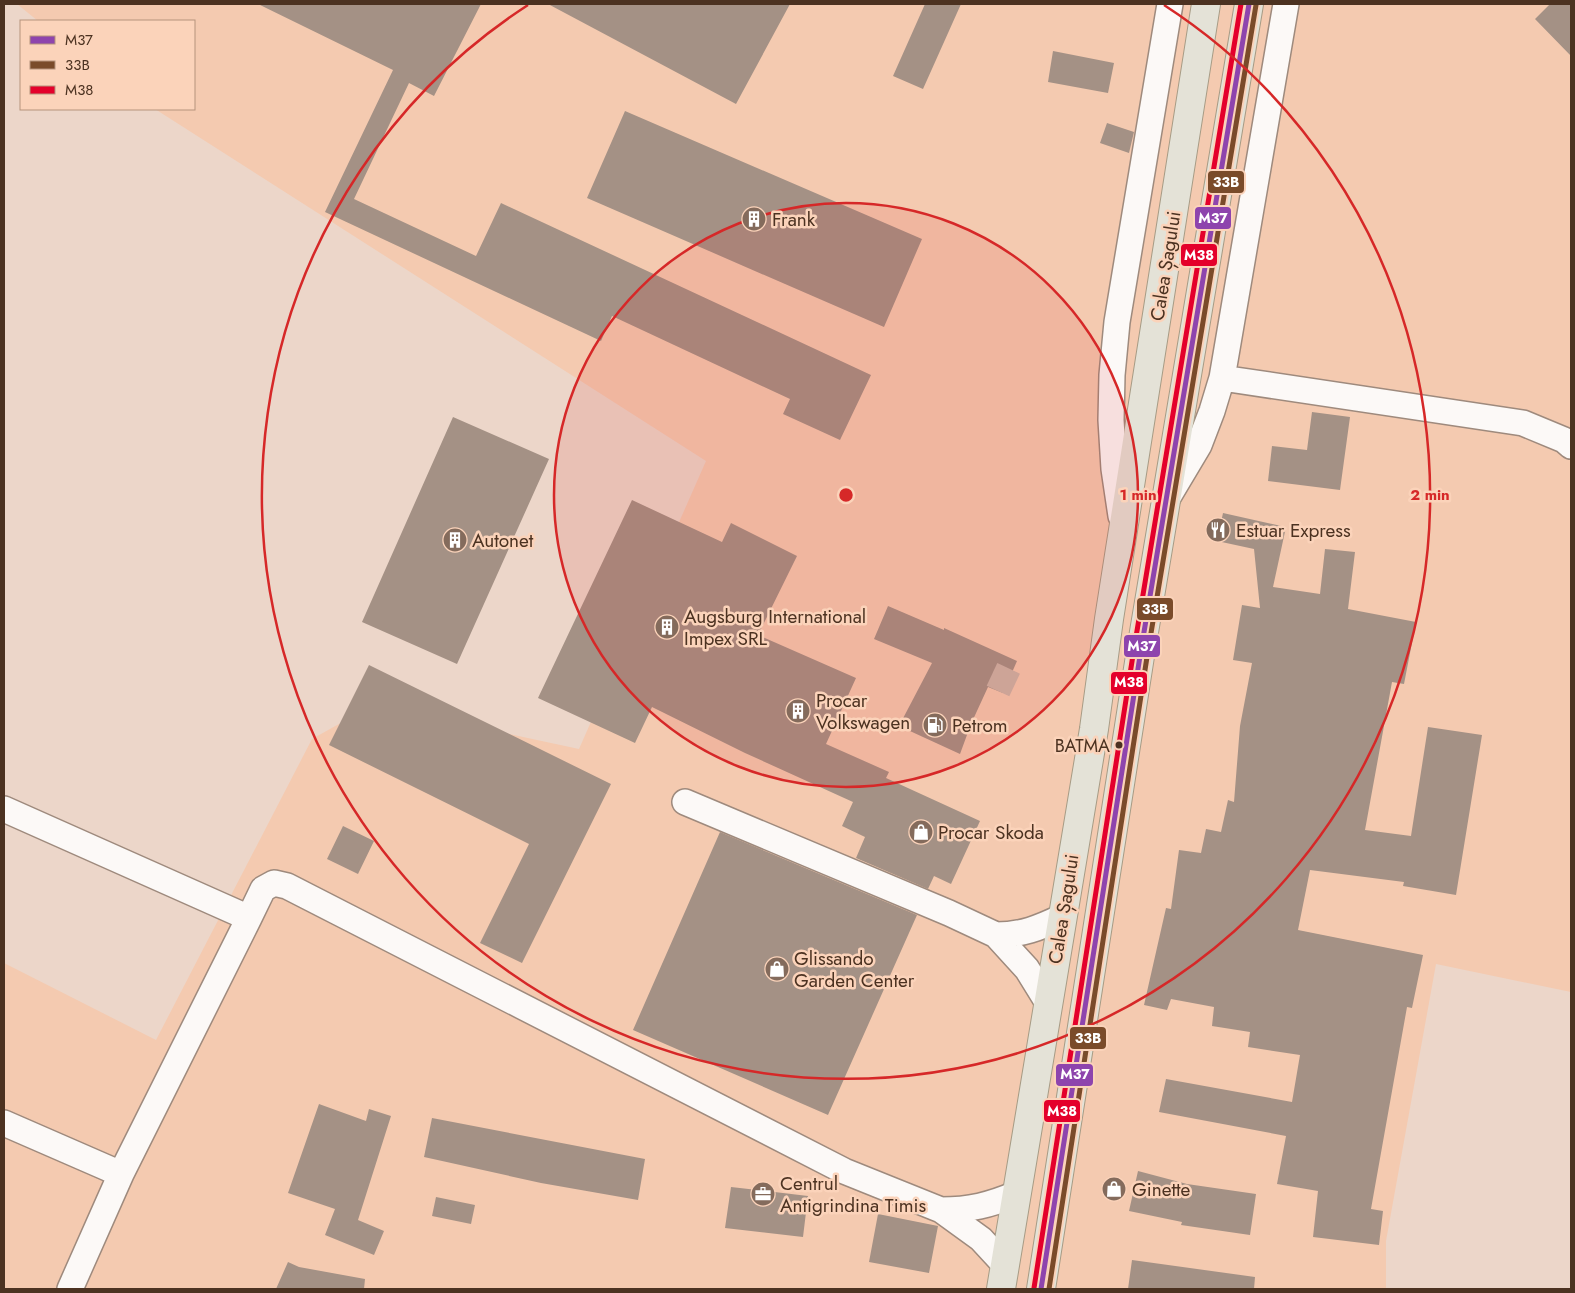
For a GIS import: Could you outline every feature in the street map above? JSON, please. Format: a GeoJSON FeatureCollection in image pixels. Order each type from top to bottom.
{"type":"FeatureCollection","features":[{"type":"Feature","properties":{"kind":"main road","name":"Calea Șagului"},"geometry":{"type":"LineString","coordinates":[[1003,1277],[1094,729],[1123,528],[1206,4]]}},
{"type":"Feature","properties":{"kind":"main road","name":"Calea Șagului"},"geometry":{"type":"LineString","coordinates":[[1041,1289],[1140,656],[1249,4]]}},
{"type":"Feature","properties":{"kind":"street","name":"Calea Șagului"},"geometry":{"type":"LineString","coordinates":[[1123,528],[1113,450],[1111,420],[1112,375],[1117,322],[1170,4]]}},
{"type":"Feature","properties":{"kind":"street","name":"Calea Șagului"},"geometry":{"type":"LineString","coordinates":[[1167,499],[1199,445],[1222,378],[1286,4]]}},
{"type":"Feature","properties":{"kind":"street"},"geometry":{"type":"LineString","coordinates":[[1222,378],[1523,423],[1564,440],[1571,446]]}},
{"type":"Feature","properties":{"kind":"street"},"geometry":{"type":"LineString","coordinates":[[685,802],[940,909],[996,935],[1027,969],[1048,1003]]}},
{"type":"Feature","properties":{"kind":"street"},"geometry":{"type":"LineString","coordinates":[[4,809],[249,918]]}},
{"type":"Feature","properties":{"kind":"street"},"geometry":{"type":"LineString","coordinates":[[70,1289],[120,1174],[263,889],[274,883],[287,886],[835,1167],[941,1210],[981,1239],[1003,1277]]}},
{"type":"Feature","properties":{"kind":"street"},"geometry":{"type":"LineString","coordinates":[[996,935],[1014,935],[1035,929],[1062,917]]}},
{"type":"Feature","properties":{"kind":"street"},"geometry":{"type":"LineString","coordinates":[[4,1123],[120,1174]]}},
{"type":"Feature","properties":{"kind":"street"},"geometry":{"type":"LineString","coordinates":[[941,1210],[962,1210],[990,1204],[1016,1194]]}},
{"type":"Feature","properties":{"kind":"shaded area"},"geometry":{"type":"Polygon","coordinates":[[[17,4],[1571,4],[1571,992],[1436,964],[1386,1241],[1386,1289],[4,1289],[4,963],[156,1040],[312,739],[373,705],[579,749],[706,461],[157,110],[195,110],[195,20],[37,20],[17,4]]]}},
{"type":"Feature","properties":{"kind":"building"},"geometry":{"type":"Polygon","coordinates":[[[258,4],[481,4],[434,96],[409,83],[354,199],[476,256],[501,203],[871,375],[840,440],[783,414],[790,399],[612,316],[601,341],[325,212],[393,70],[258,4]]]}},
{"type":"Feature","properties":{"kind":"building"},"geometry":{"type":"Polygon","coordinates":[[[548,4],[790,4],[736,104],[548,4]]]}},
{"type":"Feature","properties":{"kind":"building"},"geometry":{"type":"Polygon","coordinates":[[[925,4],[961,4],[923,89],[893,76],[925,4]]]}},
{"type":"Feature","properties":{"kind":"building"},"geometry":{"type":"Polygon","coordinates":[[[1550,4],[1571,4],[1571,56],[1535,19],[1550,4]]]}},
{"type":"Feature","properties":{"kind":"building"},"geometry":{"type":"Polygon","coordinates":[[[1053,51],[1114,63],[1108,93],[1048,82],[1053,51]]]}},
{"type":"Feature","properties":{"kind":"building","name":"Frank"},"geometry":{"type":"Polygon","coordinates":[[[625,111],[922,239],[884,327],[587,198],[625,111]]]}},
{"type":"Feature","properties":{"kind":"building"},"geometry":{"type":"Polygon","coordinates":[[[1107,123],[1134,132],[1129,153],[1100,143],[1107,123]]]}},
{"type":"Feature","properties":{"kind":"building"},"geometry":{"type":"Polygon","coordinates":[[[1312,412],[1350,417],[1340,490],[1268,481],[1272,446],[1307,450],[1312,412]]]}},
{"type":"Feature","properties":{"kind":"building","name":"Autonet"},"geometry":{"type":"Polygon","coordinates":[[[453,417],[549,459],[457,664],[362,622],[453,417]]]}},
{"type":"Feature","properties":{"kind":"building","name":"Augsburg International Impex SRL"},"geometry":{"type":"Polygon","coordinates":[[[632,500],[722,542],[731,523],[797,556],[758,635],[856,678],[826,744],[889,772],[886,778],[980,821],[951,884],[934,876],[928,889],[856,858],[865,837],[842,826],[853,802],[745,753],[652,707],[635,743],[538,698],[632,500]]]}},
{"type":"Feature","properties":{"kind":"building"},"geometry":{"type":"Polygon","coordinates":[[[1223,513],[1286,527],[1273,587],[1320,594],[1325,549],[1355,552],[1348,609],[1416,622],[1404,684],[1392,682],[1365,830],[1411,836],[1428,727],[1482,735],[1456,895],[1403,886],[1404,882],[1310,870],[1298,930],[1423,955],[1412,1008],[1407,1007],[1371,1209],[1383,1211],[1379,1245],[1313,1237],[1318,1191],[1277,1184],[1286,1136],[1159,1112],[1166,1079],[1292,1102],[1300,1055],[1248,1047],[1250,1032],[1212,1026],[1214,1007],[1171,999],[1167,1010],[1144,1005],[1166,908],[1171,909],[1179,850],[1201,853],[1206,829],[1221,832],[1228,800],[1234,802],[1240,726],[1252,663],[1233,660],[1242,605],[1260,608],[1254,549],[1217,541],[1223,513]]]}},
{"type":"Feature","properties":{"kind":"building"},"geometry":{"type":"Polygon","coordinates":[[[888,606],[944,630],[944,628],[1017,661],[1003,693],[988,687],[960,754],[899,726],[932,663],[874,639],[888,606]]]}},
{"type":"Feature","properties":{"kind":"building"},"geometry":{"type":"Polygon","coordinates":[[[369,665],[611,784],[522,963],[480,943],[529,844],[329,745],[369,665]]]}},
{"type":"Feature","properties":{"kind":"building"},"geometry":{"type":"Polygon","coordinates":[[[343,826],[374,841],[358,874],[327,859],[343,826]]]}},
{"type":"Feature","properties":{"kind":"building","name":"Glissando Garden Center"},"geometry":{"type":"Polygon","coordinates":[[[720,832],[917,915],[828,1115],[633,1030],[720,832]]]}},
{"type":"Feature","properties":{"kind":"building"},"geometry":{"type":"Polygon","coordinates":[[[319,1104],[366,1121],[369,1109],[391,1116],[358,1220],[384,1231],[374,1255],[325,1235],[335,1209],[288,1193],[319,1104]]]}},
{"type":"Feature","properties":{"kind":"building"},"geometry":{"type":"Polygon","coordinates":[[[432,1118],[645,1159],[638,1200],[541,1183],[424,1157],[432,1118]]]}},
{"type":"Feature","properties":{"kind":"building"},"geometry":{"type":"Polygon","coordinates":[[[1138,1171],[1187,1184],[1256,1194],[1250,1235],[1181,1225],[1182,1222],[1129,1211],[1138,1171]]]}},
{"type":"Feature","properties":{"kind":"building"},"geometry":{"type":"Polygon","coordinates":[[[731,1187],[808,1196],[803,1237],[725,1228],[731,1187]]]}},
{"type":"Feature","properties":{"kind":"building"},"geometry":{"type":"Polygon","coordinates":[[[436,1197],[475,1205],[471,1224],[432,1216],[436,1197]]]}},
{"type":"Feature","properties":{"kind":"building"},"geometry":{"type":"Polygon","coordinates":[[[878,1214],[938,1226],[929,1273],[869,1262],[878,1214]]]}},
{"type":"Feature","properties":{"kind":"building"},"geometry":{"type":"Polygon","coordinates":[[[1132,1260],[1255,1277],[1254,1289],[1128,1289],[1132,1260]]]}},
{"type":"Feature","properties":{"kind":"building"},"geometry":{"type":"Polygon","coordinates":[[[288,1262],[299,1267],[365,1279],[364,1289],[276,1289],[288,1262]]]}},
{"type":"Feature","properties":{"kind":"tunnel"},"geometry":{"type":"LineString","coordinates":[[998,691],[1013,659]]}},
{"type":"Feature","properties":{"kind":"transit line","name":"M38"},"geometry":{"type":"LineString","coordinates":[[1034,1288],[1133,655],[1241,4]]}},
{"type":"Feature","properties":{"kind":"transit line","name":"M37"},"geometry":{"type":"LineString","coordinates":[[1041,1289],[1140,656],[1249,4]]}},
{"type":"Feature","properties":{"kind":"transit line","name":"33B"},"geometry":{"type":"LineString","coordinates":[[1049,1289],[1147,657],[1256,5]]}},
{"type":"Feature","properties":{"kind":"place","name":"Frank"},"geometry":{"type":"Point","coordinates":[754,219]}},
{"type":"Feature","properties":{"kind":"place","name":"Estuar Express"},"geometry":{"type":"Point","coordinates":[1218,530]}},
{"type":"Feature","properties":{"kind":"place","name":"Autonet"},"geometry":{"type":"Point","coordinates":[455,540]}},
{"type":"Feature","properties":{"kind":"place","name":"Augsburg International Impex SRL"},"geometry":{"type":"Point","coordinates":[667,627]}},
{"type":"Feature","properties":{"kind":"place","name":"Procar Volkswagen"},"geometry":{"type":"Point","coordinates":[798,711]}},
{"type":"Feature","properties":{"kind":"place","name":"Petrom"},"geometry":{"type":"Point","coordinates":[935,725]}},
{"type":"Feature","properties":{"kind":"place","name":"BATMA"},"geometry":{"type":"Point","coordinates":[1119,745]}},
{"type":"Feature","properties":{"kind":"place","name":"Procar Skoda"},"geometry":{"type":"Point","coordinates":[921,832]}},
{"type":"Feature","properties":{"kind":"place","name":"Glissando Garden Center"},"geometry":{"type":"Point","coordinates":[777,969]}},
{"type":"Feature","properties":{"kind":"place","name":"Ginette"},"geometry":{"type":"Point","coordinates":[1114,1189]}},
{"type":"Feature","properties":{"kind":"place","name":"Centrul Antigrindina Timis"},"geometry":{"type":"Point","coordinates":[763,1194]}}]}
